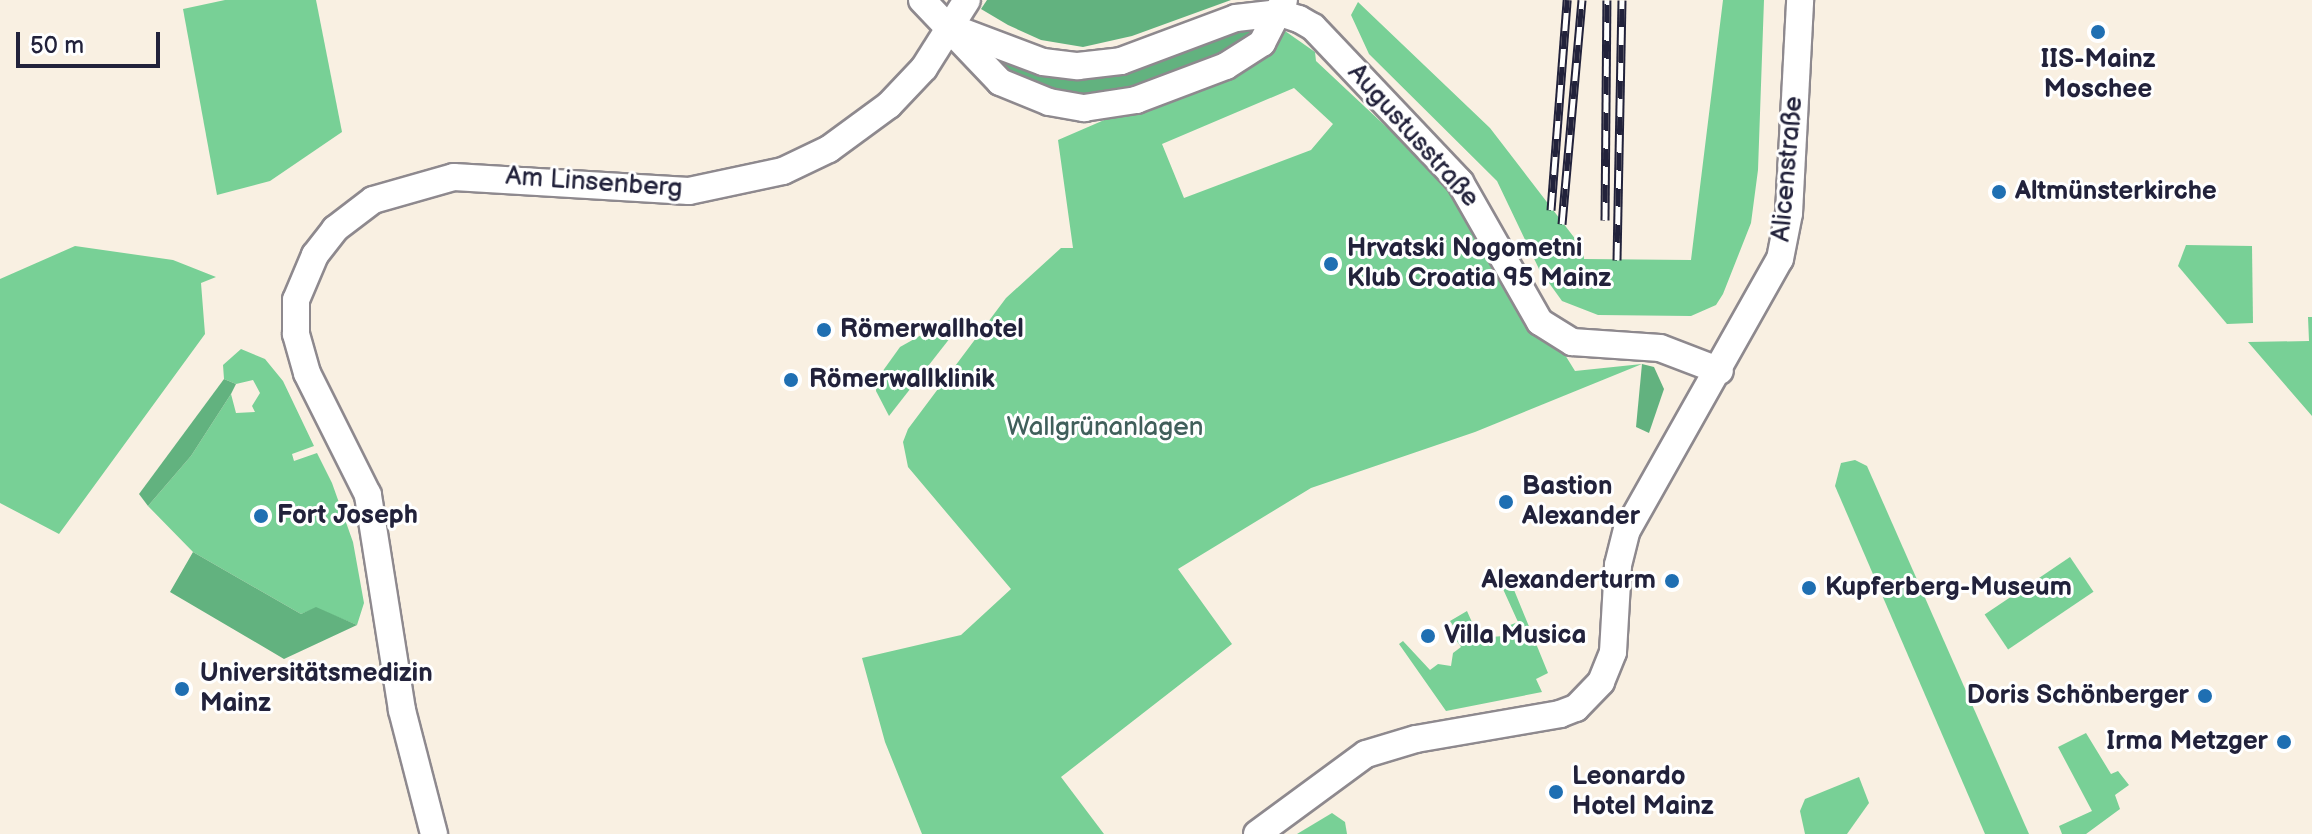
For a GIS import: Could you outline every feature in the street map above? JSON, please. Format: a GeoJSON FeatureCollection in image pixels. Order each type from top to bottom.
{"type":"FeatureCollection","features":[{"type":"Feature","properties":{"kind":"main road"},"geometry":{"type":"LineString","coordinates":[[922,0],[950,27],[971,57],[1000,82],[1066,106],[1104,108],[1226,66],[1262,43],[1287,4]]}},
{"type":"Feature","properties":{"kind":"main road","name":"Am Linsenberg"},"geometry":{"type":"LineString","coordinates":[[434,834],[402,710],[368,495],[307,373],[296,334],[299,288],[315,255],[347,218],[373,200],[454,177],[689,191],[736,185],[783,171],[829,149],[889,105],[924,68],[967,0]]}},
{"type":"Feature","properties":{"kind":"main road","name":"Alicenstraße"},"geometry":{"type":"LineString","coordinates":[[1720,371],[1773,278],[1783,245],[1800,0]]}},
{"type":"Feature","properties":{"kind":"main road"},"geometry":{"type":"LineString","coordinates":[[950,27],[1043,62],[1078,66],[1121,61],[1236,18],[1287,4]]}},
{"type":"Feature","properties":{"kind":"main road","name":"Augustusstraße"},"geometry":{"type":"LineString","coordinates":[[1287,4],[1313,27],[1476,202],[1540,322],[1572,342],[1660,348],[1720,371]]}},
{"type":"Feature","properties":{"kind":"main road"},"geometry":{"type":"LineString","coordinates":[[1257,834],[1366,754],[1416,739],[1560,714],[1591,695],[1613,652],[1618,565],[1627,530],[1720,371]]}},
{"type":"Feature","properties":{"kind":"green space"},"geometry":{"type":"Polygon","coordinates":[[[225,0],[316,0],[342,132],[270,181],[217,195],[183,9],[225,0]]]}},
{"type":"Feature","properties":{"kind":"green space"},"geometry":{"type":"Polygon","coordinates":[[[987,0],[1231,0],[1132,36],[1083,47],[1041,40],[1008,25],[981,9],[987,0]]]}},
{"type":"Feature","properties":{"kind":"green space"},"geometry":{"type":"Polygon","coordinates":[[[1723,0],[1764,0],[1758,170],[1751,223],[1723,294],[1716,305],[1691,316],[1598,315],[1562,301],[1539,269],[1497,181],[1369,54],[1351,15],[1358,2],[1490,128],[1583,249],[1584,259],[1691,260],[1723,0]]]}},
{"type":"Feature","properties":{"kind":"green space"},"geometry":{"type":"Polygon","coordinates":[[[1264,27],[1244,48],[1154,85],[1094,99],[1016,81],[969,40],[1027,68],[1264,27]]]}},
{"type":"Feature","properties":{"kind":"green space","name":"Wallgrünanlagen"},"geometry":{"type":"Polygon","coordinates":[[[1285,31],[1315,52],[1316,61],[1442,179],[1475,223],[1521,318],[1562,350],[1575,371],[1642,364],[1475,432],[1311,488],[1178,569],[1232,644],[1061,777],[1104,834],[922,834],[885,742],[862,658],[961,635],[1011,589],[908,467],[903,442],[908,429],[1006,298],[1061,248],[1073,248],[1058,140],[1266,50],[1285,31]],[[1294,88],[1162,144],[1184,198],[1311,150],[1333,124],[1294,88]]]}},
{"type":"Feature","properties":{"kind":"green space"},"geometry":{"type":"Polygon","coordinates":[[[2186,245],[2252,246],[2253,323],[2227,324],[2178,266],[2186,245]]]}},
{"type":"Feature","properties":{"kind":"green space"},"geometry":{"type":"Polygon","coordinates":[[[75,246],[173,260],[216,277],[201,283],[205,334],[59,534],[0,503],[0,279],[75,246]]]}},
{"type":"Feature","properties":{"kind":"green space"},"geometry":{"type":"Polygon","coordinates":[[[2308,317],[2312,317],[2312,416],[2248,342],[2309,341],[2308,317]]]}},
{"type":"Feature","properties":{"kind":"green space"},"geometry":{"type":"Polygon","coordinates":[[[948,320],[961,324],[889,416],[876,391],[877,379],[900,347],[948,320]]]}},
{"type":"Feature","properties":{"kind":"green space"},"geometry":{"type":"Polygon","coordinates":[[[241,349],[265,359],[283,381],[314,446],[292,454],[294,461],[317,453],[332,483],[353,542],[364,603],[357,625],[316,608],[301,614],[193,552],[148,506],[191,456],[231,394],[236,413],[255,412],[252,406],[260,393],[253,380],[236,384],[224,379],[223,365],[241,349]]]}},
{"type":"Feature","properties":{"kind":"green space"},"geometry":{"type":"Polygon","coordinates":[[[1642,364],[1654,367],[1664,389],[1649,433],[1636,427],[1642,364]]]}},
{"type":"Feature","properties":{"kind":"green space"},"geometry":{"type":"Polygon","coordinates":[[[224,379],[236,384],[231,394],[191,456],[148,506],[139,494],[224,379]]]}},
{"type":"Feature","properties":{"kind":"green space"},"geometry":{"type":"Polygon","coordinates":[[[1855,460],[1867,466],[2029,834],[1985,834],[1835,486],[1841,463],[1855,460]]]}},
{"type":"Feature","properties":{"kind":"green space"},"geometry":{"type":"Polygon","coordinates":[[[193,552],[301,614],[316,607],[357,625],[284,659],[170,592],[193,552]]]}},
{"type":"Feature","properties":{"kind":"green space"},"geometry":{"type":"Polygon","coordinates":[[[2070,557],[2093,592],[2008,649],[1985,615],[2070,557]]]}},
{"type":"Feature","properties":{"kind":"green space"},"geometry":{"type":"Polygon","coordinates":[[[1512,585],[1548,673],[1536,679],[1542,692],[1446,711],[1399,644],[1403,641],[1430,670],[1438,664],[1451,666],[1453,653],[1461,647],[1449,630],[1454,627],[1450,621],[1467,611],[1479,638],[1503,636],[1505,627],[1518,622],[1503,589],[1512,585]]]}},
{"type":"Feature","properties":{"kind":"green space"},"geometry":{"type":"Polygon","coordinates":[[[2086,733],[2111,774],[2118,771],[2129,785],[2115,795],[2120,809],[2086,834],[2062,834],[2059,826],[2092,811],[2058,747],[2086,733]]]}},
{"type":"Feature","properties":{"kind":"green space"},"geometry":{"type":"Polygon","coordinates":[[[1859,777],[1869,803],[1847,834],[1805,834],[1800,811],[1805,799],[1859,777]]]}},
{"type":"Feature","properties":{"kind":"green space"},"geometry":{"type":"Polygon","coordinates":[[[1332,813],[1345,822],[1347,834],[1297,834],[1332,813]]]}},
{"type":"Feature","properties":{"kind":"railway"},"geometry":{"type":"LineString","coordinates":[[1551,210],[1567,0]]}},
{"type":"Feature","properties":{"kind":"railway"},"geometry":{"type":"LineString","coordinates":[[1562,224],[1582,0]]}},
{"type":"Feature","properties":{"kind":"railway"},"geometry":{"type":"LineString","coordinates":[[1605,220],[1607,0]]}},
{"type":"Feature","properties":{"kind":"railway"},"geometry":{"type":"LineString","coordinates":[[1617,260],[1622,0]]}},
{"type":"Feature","properties":{"kind":"place","name":"IIS-Mainz Moschee"},"geometry":{"type":"Point","coordinates":[2098,32]}},
{"type":"Feature","properties":{"kind":"place","name":"Altmünsterkirche"},"geometry":{"type":"Point","coordinates":[1999,192]}},
{"type":"Feature","properties":{"kind":"place","name":"Hrvatski Nogometni Klub Croatia 95 Mainz"},"geometry":{"type":"Point","coordinates":[1331,264]}},
{"type":"Feature","properties":{"kind":"place","name":"Römerwallhotel"},"geometry":{"type":"Point","coordinates":[824,330]}},
{"type":"Feature","properties":{"kind":"place","name":"Römerwallklinik"},"geometry":{"type":"Point","coordinates":[791,380]}},
{"type":"Feature","properties":{"kind":"place","name":"Bastion Alexander"},"geometry":{"type":"Point","coordinates":[1506,502]}},
{"type":"Feature","properties":{"kind":"place","name":"Fort Joseph"},"geometry":{"type":"Point","coordinates":[261,516]}},
{"type":"Feature","properties":{"kind":"place","name":"Alexanderturm"},"geometry":{"type":"Point","coordinates":[1672,581]}},
{"type":"Feature","properties":{"kind":"place","name":"Kupferberg-Museum"},"geometry":{"type":"Point","coordinates":[1809,588]}},
{"type":"Feature","properties":{"kind":"place","name":"Villa Musica"},"geometry":{"type":"Point","coordinates":[1428,636]}},
{"type":"Feature","properties":{"kind":"place","name":"Universitätsmedizin Mainz"},"geometry":{"type":"Point","coordinates":[182,689]}},
{"type":"Feature","properties":{"kind":"place","name":"Doris Schönberger"},"geometry":{"type":"Point","coordinates":[2205,696]}},
{"type":"Feature","properties":{"kind":"place","name":"Irma Metzger"},"geometry":{"type":"Point","coordinates":[2284,742]}},
{"type":"Feature","properties":{"kind":"place","name":"Leonardo Hotel Mainz"},"geometry":{"type":"Point","coordinates":[1556,792]}}]}
